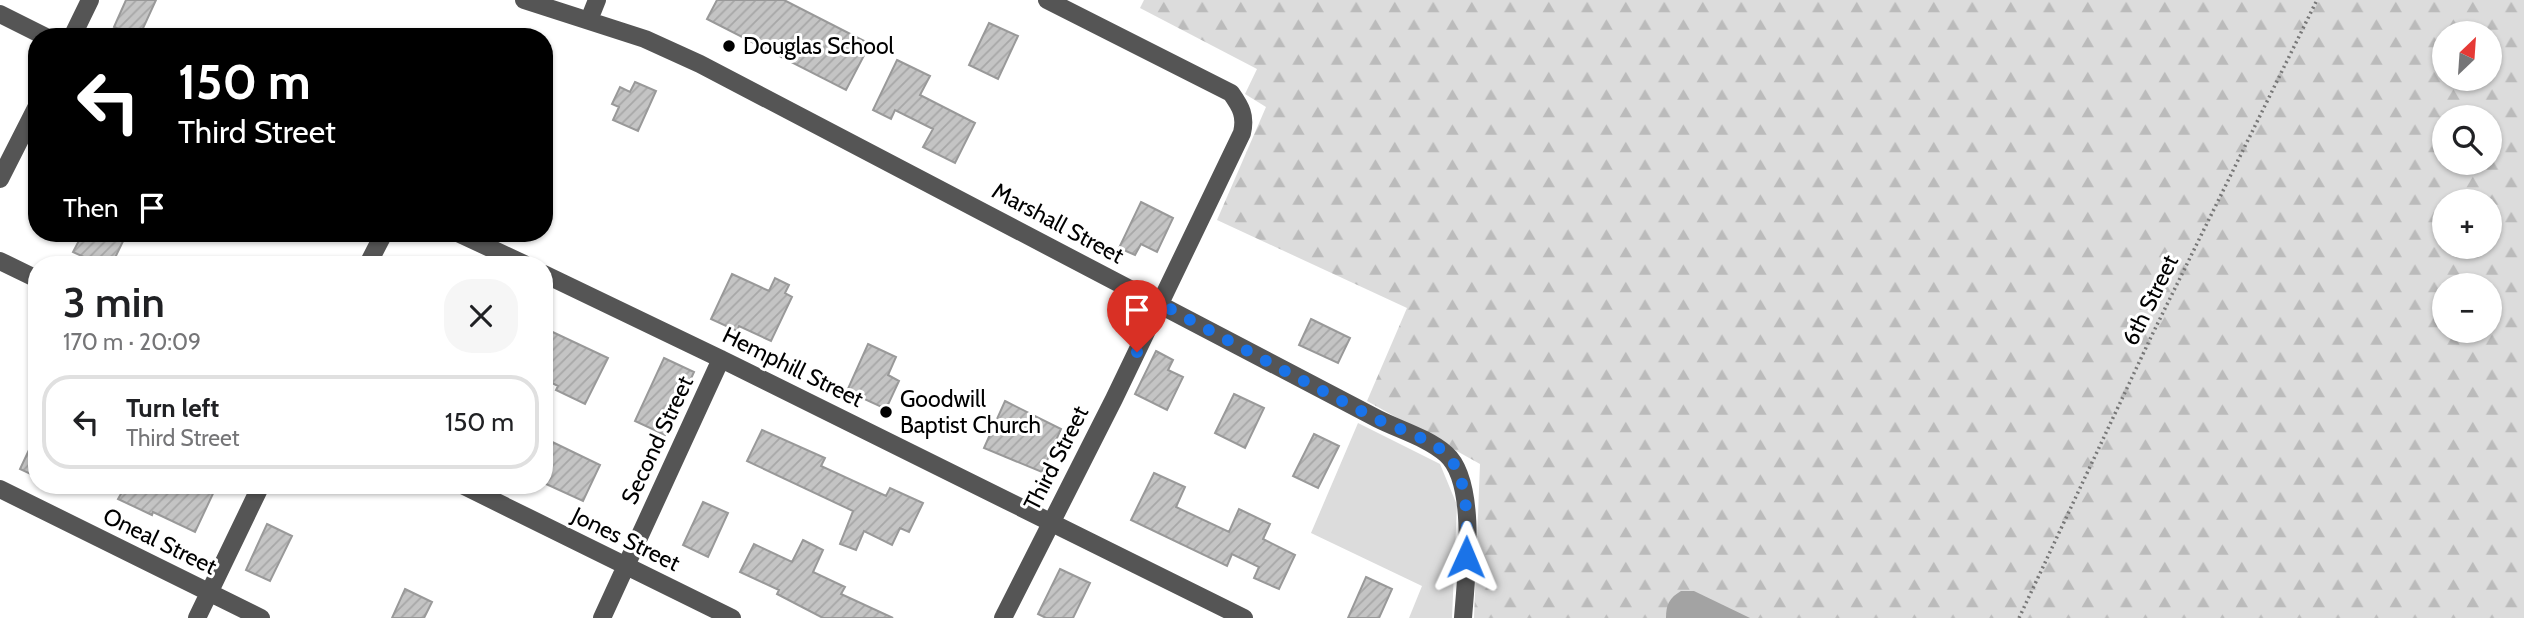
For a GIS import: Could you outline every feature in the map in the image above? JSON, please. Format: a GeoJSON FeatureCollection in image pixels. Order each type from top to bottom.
{"type":"FeatureCollection","features":[{"type":"Feature","properties":{"kind":"street"},"geometry":{"type":"LineString","coordinates":[[76,28],[90,0]]}},
{"type":"Feature","properties":{"kind":"street","name":"Marshall Street"},"geometry":{"type":"LineString","coordinates":[[524,0],[645,39],[700,64],[1378,419],[1437,447],[1449,457],[1463,487],[1467,508],[1463,618]]}},
{"type":"Feature","properties":{"kind":"street"},"geometry":{"type":"LineString","coordinates":[[589,20],[597,0]]}},
{"type":"Feature","properties":{"kind":"street","name":"Third Street"},"geometry":{"type":"LineString","coordinates":[[1003,618],[1161,304],[1244,122],[1243,112],[1231,93],[1047,0]]}},
{"type":"Feature","properties":{"kind":"street"},"geometry":{"type":"LineString","coordinates":[[0,15],[28,28]]}},
{"type":"Feature","properties":{"kind":"street"},"geometry":{"type":"LineString","coordinates":[[0,179],[28,124]]}},
{"type":"Feature","properties":{"kind":"street"},"geometry":{"type":"LineString","coordinates":[[477,242],[507,256]]}},
{"type":"Feature","properties":{"kind":"street"},"geometry":{"type":"LineString","coordinates":[[0,261],[28,275]]}},
{"type":"Feature","properties":{"kind":"street","name":"Hemphill Street"},"geometry":{"type":"LineString","coordinates":[[553,278],[1244,618]]}},
{"type":"Feature","properties":{"kind":"street","name":"Second Street"},"geometry":{"type":"LineString","coordinates":[[602,618],[721,359]]}},
{"type":"Feature","properties":{"kind":"street","name":"Oneal Street"},"geometry":{"type":"LineString","coordinates":[[0,489],[261,618]]}},
{"type":"Feature","properties":{"kind":"street"},"geometry":{"type":"LineString","coordinates":[[197,618],[257,494]]}},
{"type":"Feature","properties":{"kind":"street","name":"Jones Street"},"geometry":{"type":"LineString","coordinates":[[479,494],[732,618]]}},
{"type":"Feature","properties":{"kind":"path","name":"6th Street"},"geometry":{"type":"LineString","coordinates":[[2019,618],[2151,337],[2317,0]]}},
{"type":"Feature","properties":{"kind":"green space"},"geometry":{"type":"Polygon","coordinates":[[[1144,0],[2524,0],[2524,618],[1474,618],[1480,464],[1367,401],[1407,308],[1217,220],[1266,107],[1245,94],[1257,69],[1140,8],[1144,0]]]}},
{"type":"Feature","properties":{"kind":"green space"},"geometry":{"type":"Polygon","coordinates":[[[1358,423],[1440,464],[1457,505],[1452,618],[1409,618],[1422,586],[1311,533],[1358,423]]]}},
{"type":"Feature","properties":{"kind":"shaded area"},"geometry":{"type":"Polygon","coordinates":[[[1681,591],[1694,591],[1750,618],[1666,618],[1669,602],[1681,591]]]}},
{"type":"Feature","properties":{"kind":"building"},"geometry":{"type":"Polygon","coordinates":[[[126,0],[156,0],[143,28],[114,27],[126,0]]]}},
{"type":"Feature","properties":{"kind":"building"},"geometry":{"type":"Polygon","coordinates":[[[717,0],[784,0],[870,44],[846,90],[707,19],[717,0]]]}},
{"type":"Feature","properties":{"kind":"building"},"geometry":{"type":"Polygon","coordinates":[[[989,23],[1018,36],[998,79],[969,65],[989,23]]]}},
{"type":"Feature","properties":{"kind":"building"},"geometry":{"type":"Polygon","coordinates":[[[897,60],[930,76],[920,95],[975,123],[955,163],[923,147],[933,129],[895,110],[891,119],[873,110],[897,60]]]}},
{"type":"Feature","properties":{"kind":"building"},"geometry":{"type":"Polygon","coordinates":[[[635,82],[656,91],[638,131],[613,120],[619,107],[612,104],[620,87],[630,92],[635,82]]]}},
{"type":"Feature","properties":{"kind":"building"},"geometry":{"type":"Polygon","coordinates":[[[1141,202],[1173,218],[1157,252],[1141,244],[1135,255],[1119,248],[1141,202]]]}},
{"type":"Feature","properties":{"kind":"building"},"geometry":{"type":"Polygon","coordinates":[[[78,242],[123,242],[116,256],[82,256],[73,252],[78,242]]]}},
{"type":"Feature","properties":{"kind":"building"},"geometry":{"type":"Polygon","coordinates":[[[732,274],[769,291],[775,278],[789,285],[785,293],[792,297],[771,341],[739,326],[737,331],[711,319],[732,274]]]}},
{"type":"Feature","properties":{"kind":"building"},"geometry":{"type":"Polygon","coordinates":[[[1311,319],[1350,338],[1338,363],[1299,345],[1311,319]]]}},
{"type":"Feature","properties":{"kind":"building"},"geometry":{"type":"Polygon","coordinates":[[[553,332],[608,358],[585,404],[556,390],[558,386],[553,384],[553,332]]]}},
{"type":"Feature","properties":{"kind":"building"},"geometry":{"type":"Polygon","coordinates":[[[868,344],[896,357],[888,375],[899,381],[886,409],[847,391],[868,344]]]}},
{"type":"Feature","properties":{"kind":"building"},"geometry":{"type":"Polygon","coordinates":[[[1156,351],[1173,360],[1168,370],[1183,377],[1167,410],[1135,394],[1156,351]]]}},
{"type":"Feature","properties":{"kind":"building"},"geometry":{"type":"Polygon","coordinates":[[[664,358],[694,372],[665,435],[635,421],[664,358]]]}},
{"type":"Feature","properties":{"kind":"building"},"geometry":{"type":"Polygon","coordinates":[[[1234,394],[1264,408],[1245,448],[1215,433],[1234,394]]]}},
{"type":"Feature","properties":{"kind":"building"},"geometry":{"type":"Polygon","coordinates":[[[1005,401],[1061,429],[1042,472],[984,448],[1005,401]]]}},
{"type":"Feature","properties":{"kind":"building"},"geometry":{"type":"Polygon","coordinates":[[[762,430],[825,458],[821,466],[886,496],[890,488],[923,503],[909,532],[900,528],[892,545],[864,531],[856,550],[840,544],[853,511],[747,461],[762,430]]]}},
{"type":"Feature","properties":{"kind":"building"},"geometry":{"type":"Polygon","coordinates":[[[1314,434],[1339,446],[1318,488],[1293,476],[1314,434]]]}},
{"type":"Feature","properties":{"kind":"building"},"geometry":{"type":"Polygon","coordinates":[[[553,442],[600,465],[583,501],[553,487],[553,442]]]}},
{"type":"Feature","properties":{"kind":"building"},"geometry":{"type":"Polygon","coordinates":[[[28,452],[28,473],[20,469],[28,452]]]}},
{"type":"Feature","properties":{"kind":"building"},"geometry":{"type":"Polygon","coordinates":[[[1154,473],[1185,487],[1176,507],[1229,532],[1239,509],[1270,524],[1263,539],[1295,555],[1279,589],[1254,578],[1259,567],[1232,554],[1227,566],[1131,520],[1154,473]]]}},
{"type":"Feature","properties":{"kind":"building"},"geometry":{"type":"Polygon","coordinates":[[[121,494],[213,494],[195,532],[118,499],[121,494]]]}},
{"type":"Feature","properties":{"kind":"building"},"geometry":{"type":"Polygon","coordinates":[[[703,502],[728,513],[708,557],[683,545],[703,502]]]}},
{"type":"Feature","properties":{"kind":"building"},"geometry":{"type":"Polygon","coordinates":[[[267,524],[292,536],[270,581],[246,570],[267,524]]]}},
{"type":"Feature","properties":{"kind":"building"},"geometry":{"type":"Polygon","coordinates":[[[803,540],[823,550],[813,572],[845,587],[841,594],[893,618],[823,618],[777,594],[779,590],[740,572],[754,544],[792,562],[803,540]]]}},
{"type":"Feature","properties":{"kind":"building"},"geometry":{"type":"Polygon","coordinates":[[[1060,569],[1090,583],[1073,618],[1046,618],[1038,614],[1060,569]]]}},
{"type":"Feature","properties":{"kind":"building"},"geometry":{"type":"Polygon","coordinates":[[[1366,577],[1392,589],[1379,618],[1348,618],[1366,577]]]}},
{"type":"Feature","properties":{"kind":"building"},"geometry":{"type":"Polygon","coordinates":[[[405,589],[432,602],[424,618],[392,618],[405,589]]]}},
{"type":"Feature","properties":{"kind":"place","name":"Douglas School"},"geometry":{"type":"Point","coordinates":[729,46]}},
{"type":"Feature","properties":{"kind":"place","name":"Goodwill Baptist Church"},"geometry":{"type":"Point","coordinates":[886,412]}},
{"type":"Feature","properties":{"kind":"route"},"geometry":{"type":"LineString","coordinates":[[1137,352],[1161,304],[1378,419],[1437,447],[1449,457],[1463,487],[1467,508],[1466,557]]}}]}
